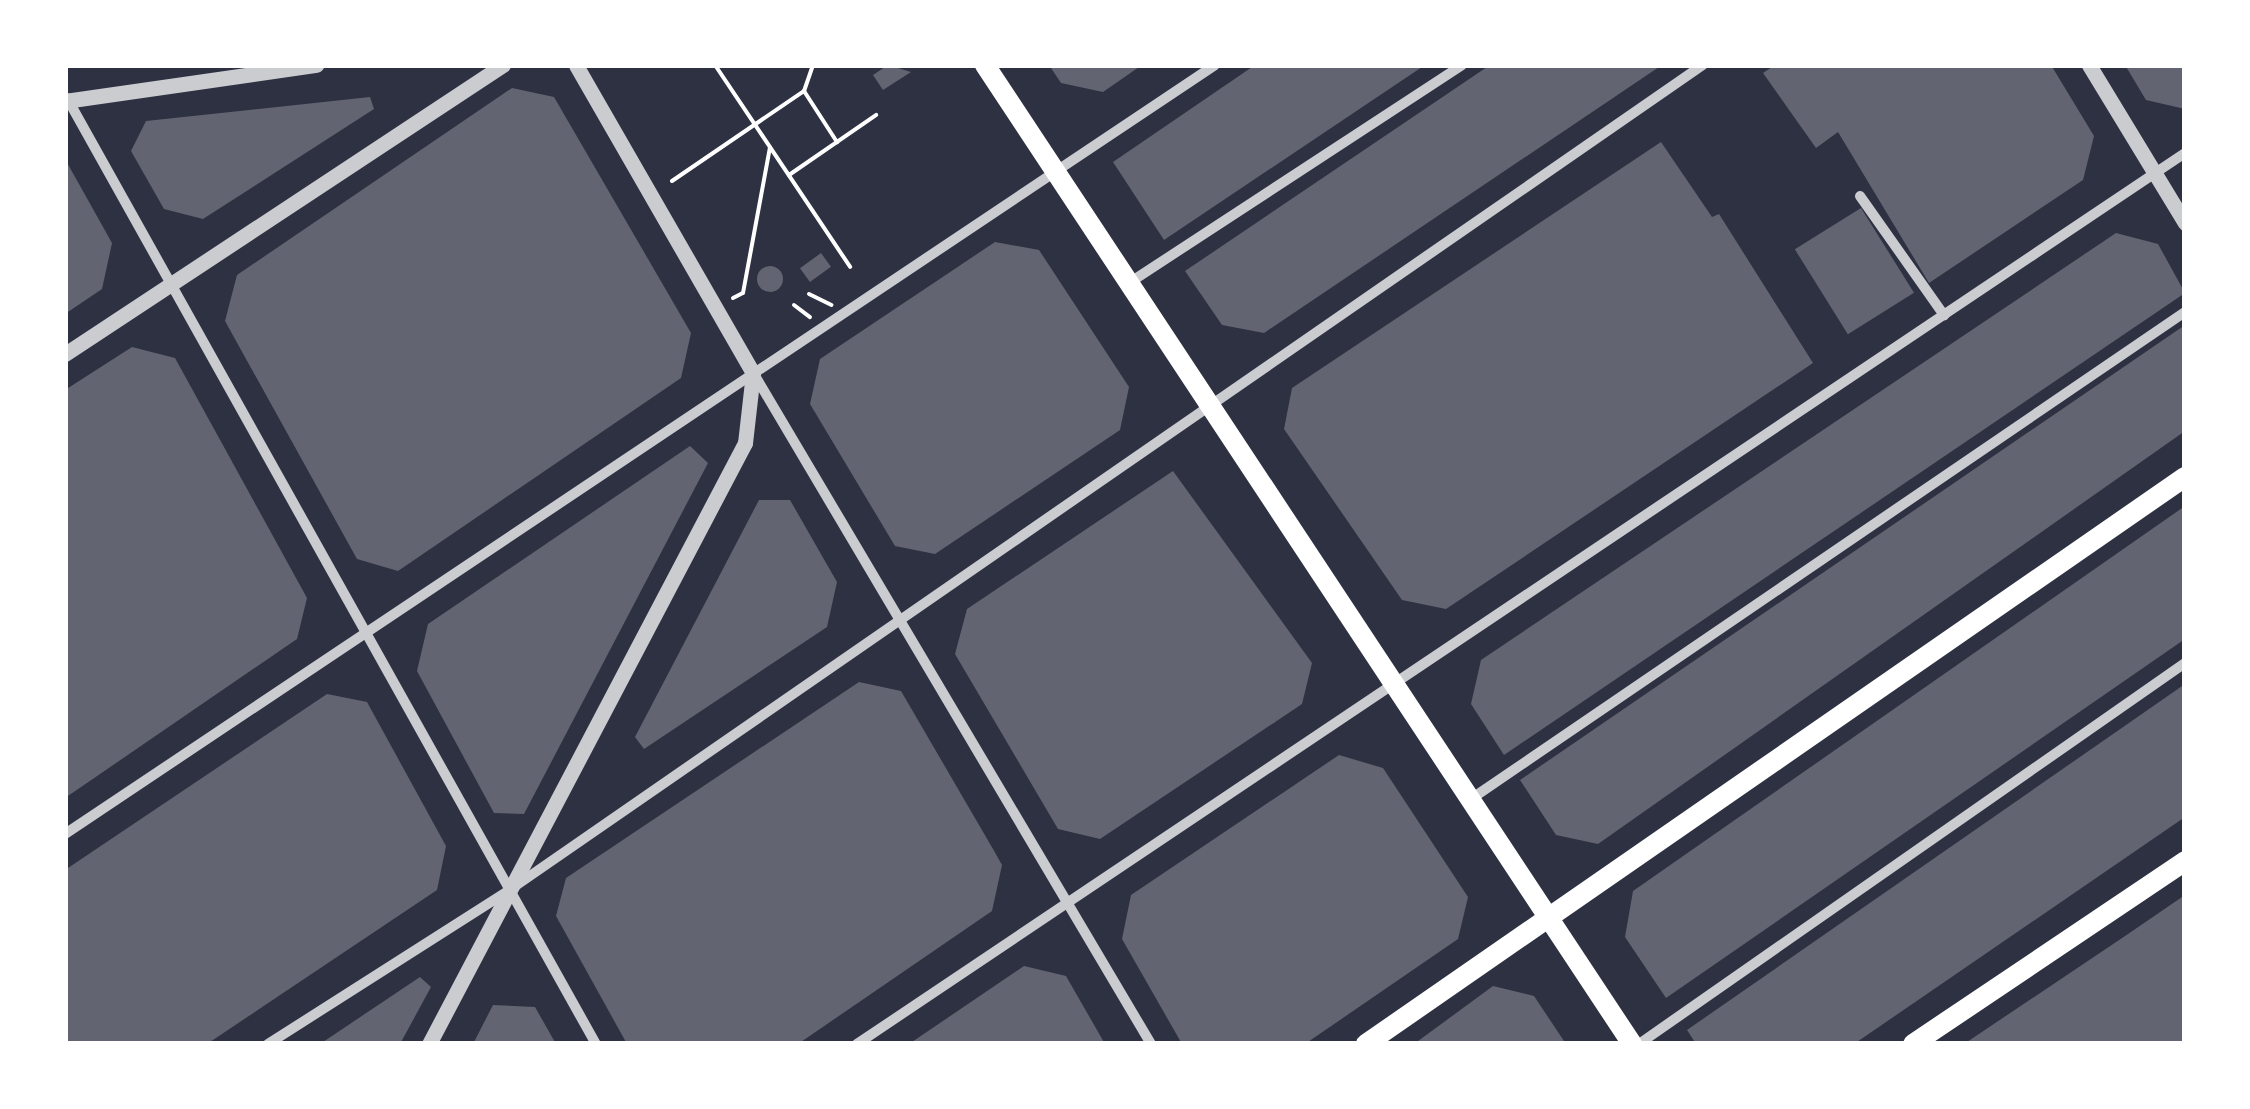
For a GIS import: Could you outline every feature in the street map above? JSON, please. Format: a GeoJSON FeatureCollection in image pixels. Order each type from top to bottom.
{"type":"FeatureCollection","features":[{"type":"Feature","properties":{"kind":"main road"},"geometry":{"type":"LineString","coordinates":[[985,65],[1636,1044]]}},
{"type":"Feature","properties":{"kind":"main road"},"geometry":{"type":"LineString","coordinates":[[1366,1044],[2185,477]]}},
{"type":"Feature","properties":{"kind":"main road"},"geometry":{"type":"LineString","coordinates":[[1914,1044],[2185,861]]}},
{"type":"Feature","properties":{"kind":"street"},"geometry":{"type":"LineString","coordinates":[[316,65],[66,99],[362,633],[596,1044]]}},
{"type":"Feature","properties":{"kind":"street"},"geometry":{"type":"LineString","coordinates":[[65,354],[503,65]]}},
{"type":"Feature","properties":{"kind":"street"},"geometry":{"type":"LineString","coordinates":[[576,65],[753,373],[1151,1044]]}},
{"type":"Feature","properties":{"kind":"street"},"geometry":{"type":"LineString","coordinates":[[65,834],[1214,65]]}},
{"type":"Feature","properties":{"kind":"street"},"geometry":{"type":"LineString","coordinates":[[1129,283],[1462,65]]}},
{"type":"Feature","properties":{"kind":"street"},"geometry":{"type":"LineString","coordinates":[[268,1044],[511,889],[1703,65]]}},
{"type":"Feature","properties":{"kind":"street"},"geometry":{"type":"LineString","coordinates":[[2089,65],[2185,224]]}},
{"type":"Feature","properties":{"kind":"street"},"geometry":{"type":"LineString","coordinates":[[858,1044],[2185,153]]}},
{"type":"Feature","properties":{"kind":"street"},"geometry":{"type":"LineString","coordinates":[[1860,196],[1944,315]]}},
{"type":"Feature","properties":{"kind":"street"},"geometry":{"type":"LineString","coordinates":[[1472,800],[2185,312]]}},
{"type":"Feature","properties":{"kind":"street"},"geometry":{"type":"LineString","coordinates":[[429,1044],[731,482],[753,373]]}},
{"type":"Feature","properties":{"kind":"street"},"geometry":{"type":"LineString","coordinates":[[1636,1044],[2185,663]]}},
{"type":"Feature","properties":{"kind":"path"},"geometry":{"type":"LineString","coordinates":[[715,65],[850,267]]}},
{"type":"Feature","properties":{"kind":"path"},"geometry":{"type":"LineString","coordinates":[[672,181],[804,92],[813,65]]}},
{"type":"Feature","properties":{"kind":"path"},"geometry":{"type":"LineString","coordinates":[[804,92],[837,142]]}},
{"type":"Feature","properties":{"kind":"path"},"geometry":{"type":"LineString","coordinates":[[789,175],[876,115]]}},
{"type":"Feature","properties":{"kind":"path"},"geometry":{"type":"LineString","coordinates":[[743,293],[770,147]]}},
{"type":"Feature","properties":{"kind":"path"},"geometry":{"type":"LineString","coordinates":[[810,294],[846,311]]}},
{"type":"Feature","properties":{"kind":"building"},"geometry":{"type":"Polygon","coordinates":[[[888,65],[911,72],[883,90],[873,75],[888,65]]]}},
{"type":"Feature","properties":{"kind":"building"},"geometry":{"type":"Polygon","coordinates":[[[1049,65],[1142,65],[1103,92],[1061,83],[1049,65]]]}},
{"type":"Feature","properties":{"kind":"building"},"geometry":{"type":"Polygon","coordinates":[[[1255,65],[1425,65],[1164,240],[1113,162],[1255,65]]]}},
{"type":"Feature","properties":{"kind":"building"},"geometry":{"type":"Polygon","coordinates":[[[1490,65],[1662,65],[1264,333],[1222,325],[1185,271],[1490,65]]]}},
{"type":"Feature","properties":{"kind":"building"},"geometry":{"type":"Polygon","coordinates":[[[1775,65],[2051,65],[2094,136],[2083,180],[1929,283],[1838,132],[1816,148],[1763,73],[1775,65]]]}},
{"type":"Feature","properties":{"kind":"building"},"geometry":{"type":"Polygon","coordinates":[[[2125,65],[2185,65],[2185,109],[2146,100],[2125,65]]]}},
{"type":"Feature","properties":{"kind":"building"},"geometry":{"type":"Polygon","coordinates":[[[512,88],[554,97],[691,333],[681,378],[398,571],[357,559],[225,321],[237,275],[512,88]]]}},
{"type":"Feature","properties":{"kind":"building"},"geometry":{"type":"Polygon","coordinates":[[[370,97],[374,109],[203,219],[164,209],[131,151],[146,121],[370,97]]]}},
{"type":"Feature","properties":{"kind":"building"},"geometry":{"type":"Polygon","coordinates":[[[1661,142],[1712,217],[1719,214],[1813,363],[1446,609],[1402,600],[1284,429],[1292,388],[1661,142]]]}},
{"type":"Feature","properties":{"kind":"building"},"geometry":{"type":"Polygon","coordinates":[[[65,159],[112,243],[102,289],[65,314],[65,159]]]}},
{"type":"Feature","properties":{"kind":"building"},"geometry":{"type":"Polygon","coordinates":[[[1861,208],[1914,293],[1848,334],[1795,249],[1861,208]]]}},
{"type":"Feature","properties":{"kind":"building"},"geometry":{"type":"Polygon","coordinates":[[[2116,233],[2158,244],[2185,293],[1504,755],[1471,704],[1481,660],[2116,233]]]}},
{"type":"Feature","properties":{"kind":"building"},"geometry":{"type":"Polygon","coordinates":[[[995,242],[1039,250],[1129,387],[1120,430],[935,554],[895,546],[810,404],[820,359],[995,242]]]}},
{"type":"Feature","properties":{"kind":"building"},"geometry":{"type":"Polygon","coordinates":[[[821,253],[831,267],[810,282],[800,268],[821,253]]]}},
{"type":"Feature","properties":{"kind":"building"},"geometry":{"type":"Polygon","coordinates":[[[770,266],[779,270],[783,279],[779,288],[770,292],[761,288],[757,279],[761,270],[770,266]]]}},
{"type":"Feature","properties":{"kind":"building"},"geometry":{"type":"Polygon","coordinates":[[[2185,325],[2185,431],[1598,844],[1556,835],[1520,780],[2185,325]]]}},
{"type":"Feature","properties":{"kind":"building"},"geometry":{"type":"Polygon","coordinates":[[[132,347],[175,358],[307,598],[297,639],[65,798],[65,390],[132,347]]]}},
{"type":"Feature","properties":{"kind":"building"},"geometry":{"type":"Polygon","coordinates":[[[690,446],[708,463],[524,814],[494,813],[417,671],[428,624],[690,446]]]}},
{"type":"Feature","properties":{"kind":"building"},"geometry":{"type":"Polygon","coordinates":[[[1173,471],[1312,663],[1302,704],[1100,839],[1058,829],[955,654],[967,609],[1173,471]]]}},
{"type":"Feature","properties":{"kind":"building"},"geometry":{"type":"Polygon","coordinates":[[[759,500],[790,500],[837,582],[827,627],[644,749],[635,737],[759,500]]]}},
{"type":"Feature","properties":{"kind":"building"},"geometry":{"type":"Polygon","coordinates":[[[2185,506],[2185,639],[1666,998],[1625,937],[1633,891],[2185,506]]]}},
{"type":"Feature","properties":{"kind":"building"},"geometry":{"type":"Polygon","coordinates":[[[859,682],[901,691],[993,849],[1002,865],[992,911],[798,1044],[627,1044],[556,916],[566,878],[859,682]]]}},
{"type":"Feature","properties":{"kind":"building"},"geometry":{"type":"Polygon","coordinates":[[[2185,684],[2185,817],[1854,1044],[1696,1044],[1687,1030],[2185,684]]]}},
{"type":"Feature","properties":{"kind":"building"},"geometry":{"type":"Polygon","coordinates":[[[327,694],[367,702],[446,846],[437,890],[207,1044],[65,1044],[65,870],[327,694]]]}},
{"type":"Feature","properties":{"kind":"building"},"geometry":{"type":"Polygon","coordinates":[[[1339,755],[1383,768],[1468,897],[1458,939],[1305,1044],[1182,1044],[1122,939],[1131,895],[1339,755]]]}},
{"type":"Feature","properties":{"kind":"building"},"geometry":{"type":"Polygon","coordinates":[[[2185,895],[2185,1044],[1964,1044],[2128,934],[2185,895]]]}},
{"type":"Feature","properties":{"kind":"building"},"geometry":{"type":"Polygon","coordinates":[[[1024,966],[1066,976],[1105,1044],[909,1044],[1024,966]]]}},
{"type":"Feature","properties":{"kind":"building"},"geometry":{"type":"Polygon","coordinates":[[[420,977],[431,987],[400,1044],[320,1044],[420,977]]]}},
{"type":"Feature","properties":{"kind":"building"},"geometry":{"type":"Polygon","coordinates":[[[1493,986],[1534,996],[1566,1044],[1414,1044],[1493,986]]]}},
{"type":"Feature","properties":{"kind":"building"},"geometry":{"type":"Polygon","coordinates":[[[493,1005],[535,1007],[556,1044],[473,1044],[493,1005]]]}}]}
